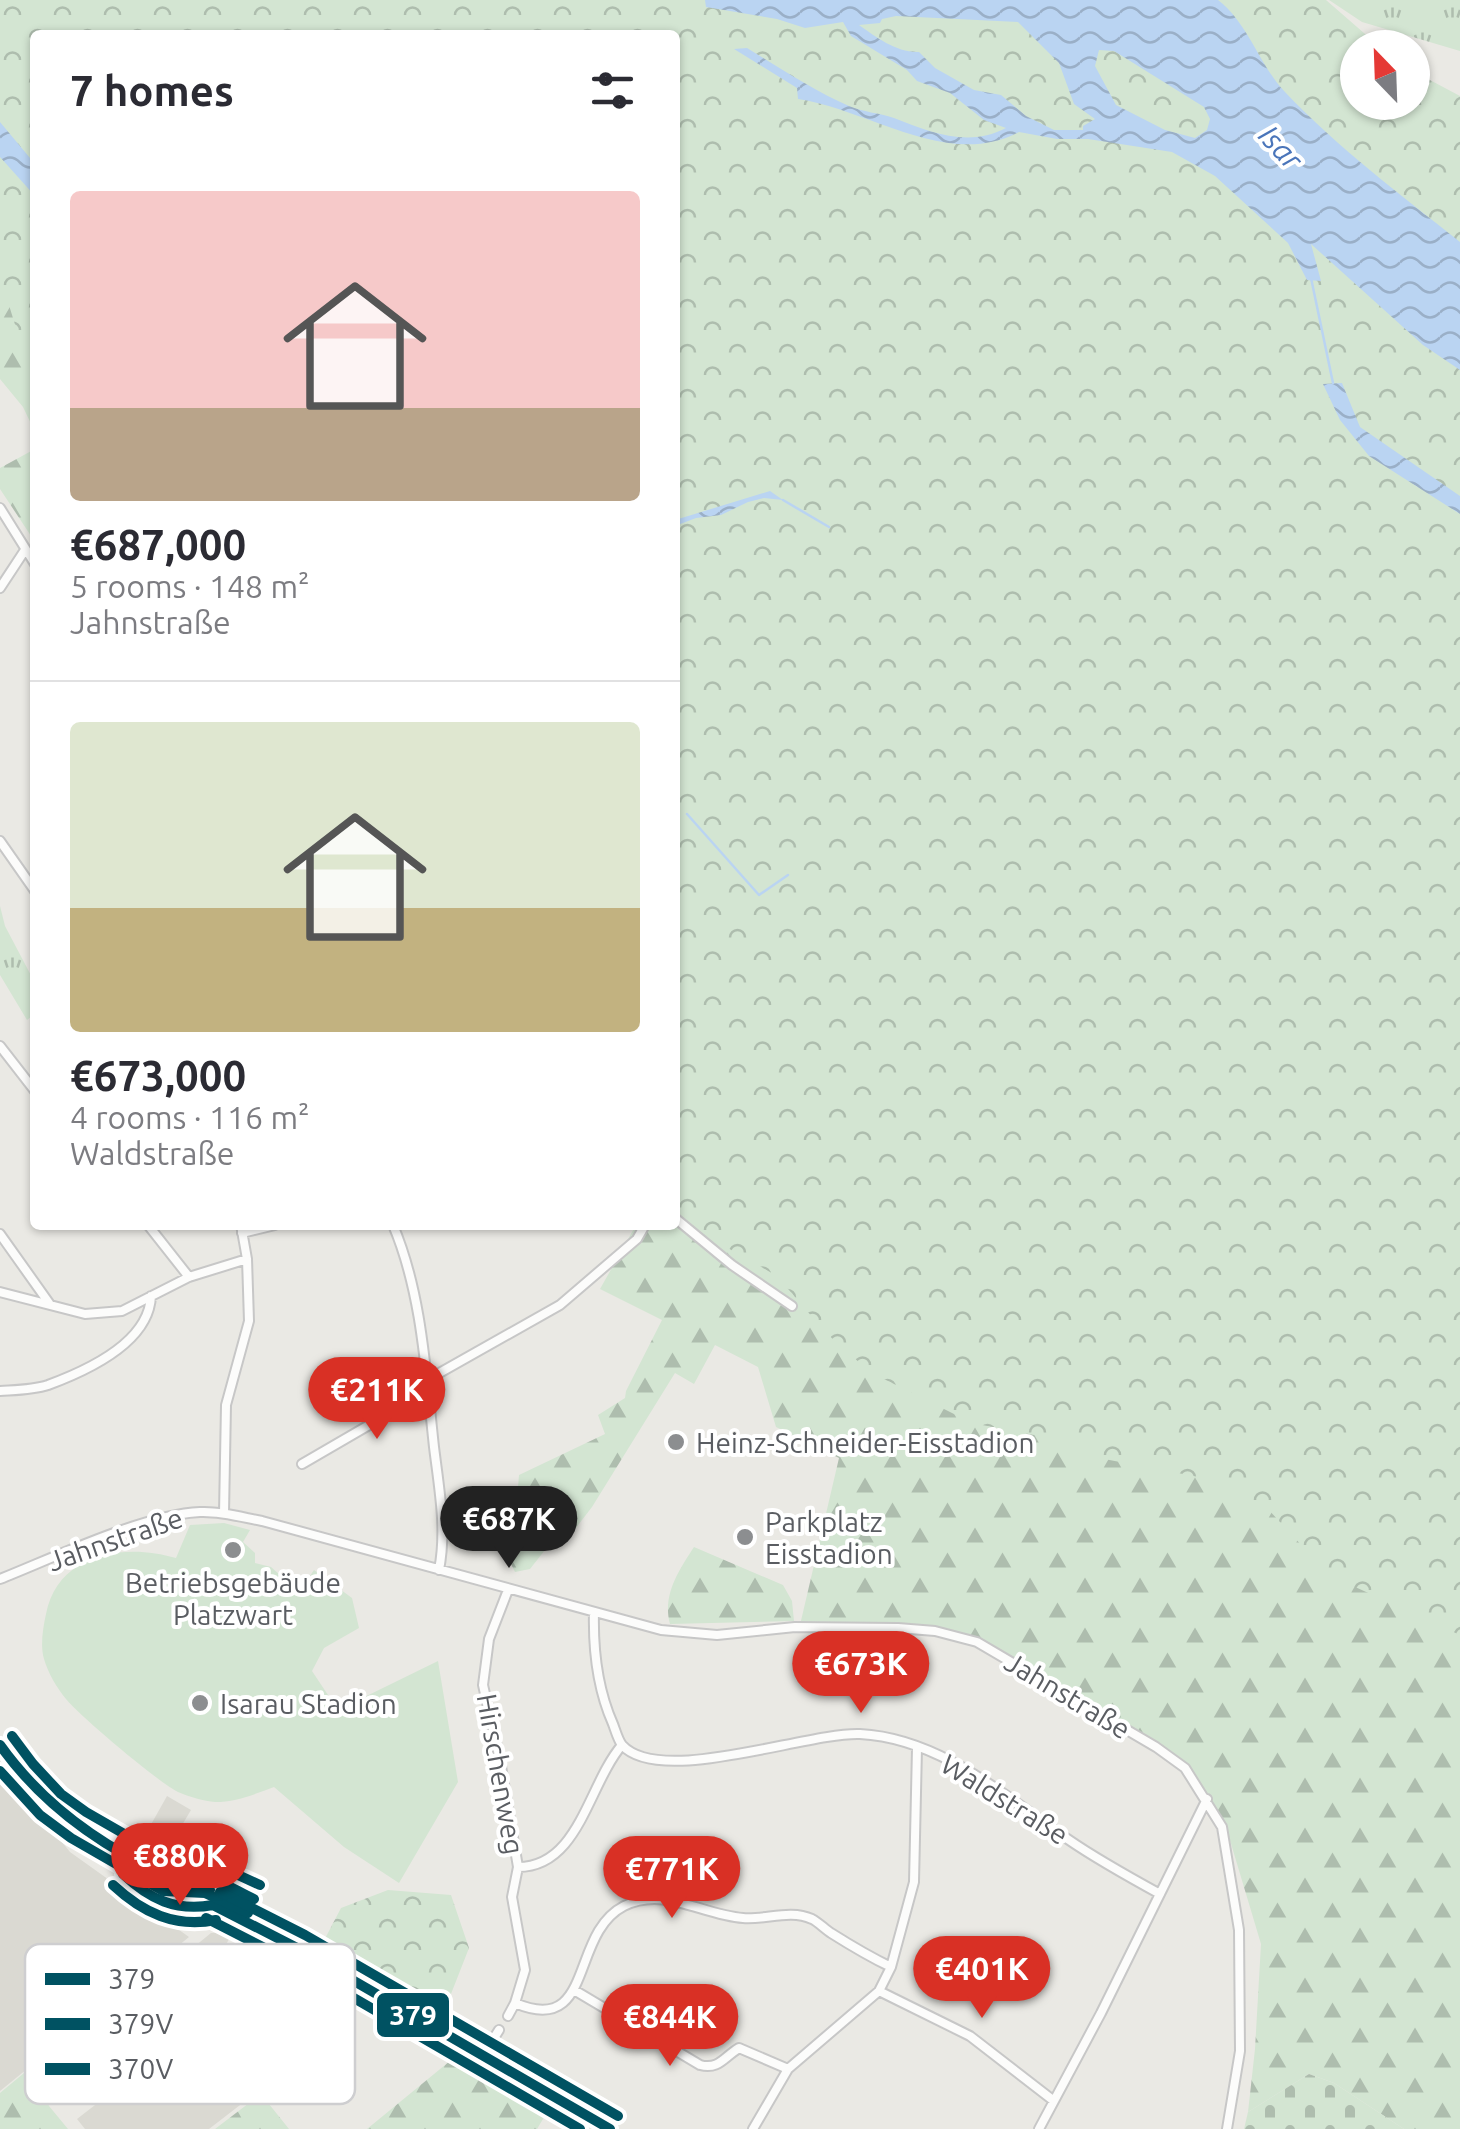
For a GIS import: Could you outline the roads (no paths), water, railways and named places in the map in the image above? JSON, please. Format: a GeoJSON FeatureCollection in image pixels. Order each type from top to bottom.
{"type":"FeatureCollection","features":[{"type":"Feature","properties":{"kind":"street"},"geometry":{"type":"LineString","coordinates":[[0,508],[30,557]]}},
{"type":"Feature","properties":{"kind":"street"},"geometry":{"type":"LineString","coordinates":[[0,588],[25,550]]}},
{"type":"Feature","properties":{"kind":"street"},"geometry":{"type":"LineString","coordinates":[[0,841],[30,884]]}},
{"type":"Feature","properties":{"kind":"street"},"geometry":{"type":"LineString","coordinates":[[0,1046],[30,1085]]}},
{"type":"Feature","properties":{"kind":"street"},"geometry":{"type":"LineString","coordinates":[[0,1072],[11,1063]]}},
{"type":"Feature","properties":{"kind":"street"},"geometry":{"type":"LineString","coordinates":[[680,1222],[732,1265],[792,1306]]}},
{"type":"Feature","properties":{"kind":"street"},"geometry":{"type":"LineString","coordinates":[[152,1230],[189,1278]]}},
{"type":"Feature","properties":{"kind":"street"},"geometry":{"type":"LineString","coordinates":[[224,1513],[226,1405],[249,1321],[242,1230]]}},
{"type":"Feature","properties":{"kind":"street"},"geometry":{"type":"LineString","coordinates":[[396,1230],[406,1256],[427,1380],[444,1544],[439,1570]]}},
{"type":"Feature","properties":{"kind":"street"},"geometry":{"type":"LineString","coordinates":[[302,1464],[376,1422],[427,1380],[560,1305],[641,1230]]}},
{"type":"Feature","properties":{"kind":"street"},"geometry":{"type":"LineString","coordinates":[[0,1234],[49,1302]]}},
{"type":"Feature","properties":{"kind":"street"},"geometry":{"type":"LineString","coordinates":[[0,1292],[84,1314],[122,1311],[189,1278],[247,1259]]}},
{"type":"Feature","properties":{"kind":"street"},"geometry":{"type":"LineString","coordinates":[[0,1391],[44,1386],[106,1357],[131,1338],[150,1309],[151,1296]]}},
{"type":"Feature","properties":{"kind":"street","name":"Jahnstraße"},"geometry":{"type":"LineString","coordinates":[[0,1579],[152,1522],[200,1512],[224,1513],[643,1626],[718,1635],[795,1627],[898,1628],[935,1631],[977,1642],[1156,1747],[1184,1768],[1222,1827],[1239,1930],[1240,2051],[1227,2129]]}},
{"type":"Feature","properties":{"kind":"street","name":"Hirschenweg"},"geometry":{"type":"LineString","coordinates":[[508,1590],[489,1639],[483,1684],[518,1867],[512,1897],[525,1970],[508,2016]]}},
{"type":"Feature","properties":{"kind":"street"},"geometry":{"type":"LineString","coordinates":[[518,1867],[535,1867],[566,1846],[604,1768],[622,1745],[605,1706],[596,1668],[594,1612]]}},
{"type":"Feature","properties":{"kind":"street","name":"Waldstraße"},"geometry":{"type":"LineString","coordinates":[[622,1745],[648,1758],[675,1760],[741,1754],[832,1735],[864,1734],[917,1748],[950,1760],[1091,1855],[1160,1894]]}},
{"type":"Feature","properties":{"kind":"street"},"geometry":{"type":"LineString","coordinates":[[0,1745],[41,1794],[78,1825],[285,1944]]}},
{"type":"Feature","properties":{"kind":"street"},"geometry":{"type":"LineString","coordinates":[[753,2129],[788,2069],[878,1991],[891,1967],[914,1882],[917,1748]]}},
{"type":"Feature","properties":{"kind":"street"},"geometry":{"type":"LineString","coordinates":[[1039,2129],[1207,1799]]}},
{"type":"Feature","properties":{"kind":"street"},"geometry":{"type":"LineString","coordinates":[[516,2003],[532,2010],[551,2012],[562,2008],[574,1990],[585,1956],[613,1912],[648,1897],[743,1918],[787,1914],[812,1919],[891,1967]]}},
{"type":"Feature","properties":{"kind":"street"},"geometry":{"type":"LineString","coordinates":[[355,1984],[610,2129]]}},
{"type":"Feature","properties":{"kind":"street"},"geometry":{"type":"LineString","coordinates":[[574,1990],[700,2065],[710,2068],[739,2048],[788,2069]]}},
{"type":"Feature","properties":{"kind":"street"},"geometry":{"type":"LineString","coordinates":[[878,1991],[970,2036],[1054,2101]]}},
{"type":"Feature","properties":{"kind":"street"},"geometry":{"type":"LineString","coordinates":[[482,2057],[499,2030]]}},
{"type":"Feature","properties":{"kind":"water","name":"Isar"},"geometry":{"type":"Polygon","coordinates":[[[705,0],[1218,0],[1238,21],[1276,81],[1305,113],[1460,242],[1460,370],[1423,345],[1311,244],[1321,281],[1307,280],[1288,243],[1215,176],[1172,152],[1019,132],[992,142],[964,144],[908,134],[798,99],[797,88],[734,49],[747,48],[849,106],[935,133],[978,137],[1006,128],[984,120],[950,93],[917,81],[907,70],[851,36],[843,22],[805,28],[706,7],[705,0]],[[896,16],[880,23],[859,25],[895,47],[919,52],[935,68],[974,90],[1001,95],[1026,116],[1054,130],[1083,130],[1095,119],[1074,104],[1059,63],[1018,22],[896,16]],[[1099,50],[1095,66],[1116,105],[1165,130],[1195,138],[1207,130],[1210,119],[1204,107],[1114,51],[1099,50]]]}},
{"type":"Feature","properties":{"kind":"water"},"geometry":{"type":"Polygon","coordinates":[[[0,122],[30,158],[30,190],[0,157],[0,122]]]}},
{"type":"Feature","properties":{"kind":"water"},"geometry":{"type":"Polygon","coordinates":[[[1342,383],[1360,427],[1460,496],[1460,514],[1369,456],[1340,420],[1323,384],[1342,383]]]}},
{"type":"Feature","properties":{"kind":"water"},"geometry":{"type":"Polygon","coordinates":[[[770,491],[783,500],[764,498],[721,515],[680,524],[680,518],[770,491]]]}},
{"type":"Feature","properties":{"kind":"waterway"},"geometry":{"type":"LineString","coordinates":[[1311,278],[1333,383]]}},
{"type":"Feature","properties":{"kind":"waterway"},"geometry":{"type":"LineString","coordinates":[[783,500],[829,527]]}},
{"type":"Feature","properties":{"kind":"waterway"},"geometry":{"type":"LineString","coordinates":[[687,814],[759,895],[788,875]]}},
{"type":"Feature","properties":{"kind":"place","name":"Heinz-Schneider-Eisstadion"},"geometry":{"type":"Point","coordinates":[676,1442]}},
{"type":"Feature","properties":{"kind":"place","name":"Parkplatz Eisstadion"},"geometry":{"type":"Point","coordinates":[745,1537]}},
{"type":"Feature","properties":{"kind":"place","name":"Betriebsgebäude Platzwart"},"geometry":{"type":"Point","coordinates":[233,1550]}},
{"type":"Feature","properties":{"kind":"place","name":"Isarau Stadion"},"geometry":{"type":"Point","coordinates":[200,1703]}}]}
